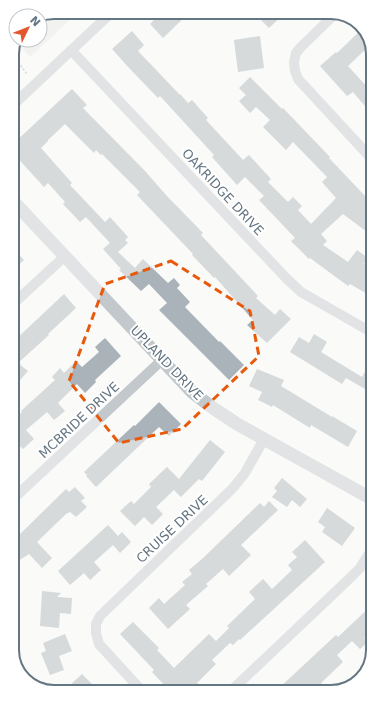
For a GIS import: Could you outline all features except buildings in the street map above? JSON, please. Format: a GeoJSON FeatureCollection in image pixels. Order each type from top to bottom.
{"type":"FeatureCollection","features":[{"type":"Feature","properties":{"kind":"street"},"geometry":{"type":"LineString","coordinates":[[19,99],[104,19]]}},
{"type":"Feature","properties":{"kind":"street"},"geometry":{"type":"LineString","coordinates":[[330,19],[301,47],[296,54],[294,62],[295,72],[304,86],[366,154]]}},
{"type":"Feature","properties":{"kind":"street","name":"OAKRIDGE DRIVE"},"geometry":{"type":"LineString","coordinates":[[71,50],[287,280],[301,292],[366,329]]}},
{"type":"Feature","properties":{"kind":"street","name":"UPLAND DRIVE"},"geometry":{"type":"LineString","coordinates":[[19,207],[192,392],[213,408],[264,439],[366,496]]}},
{"type":"Feature","properties":{"kind":"street"},"geometry":{"type":"LineString","coordinates":[[19,298],[65,256]]}},
{"type":"Feature","properties":{"kind":"street","name":"MCBRIDE DRIVE"},"geometry":{"type":"LineString","coordinates":[[19,493],[162,360]]}},
{"type":"Feature","properties":{"kind":"street","name":"CRUISE DRIVE"},"geometry":{"type":"LineString","coordinates":[[136,685],[99,644],[96,633],[96,624],[100,616],[233,488],[245,472],[264,439]]}},
{"type":"Feature","properties":{"kind":"street"},"geometry":{"type":"LineString","coordinates":[[237,685],[349,580],[366,558]]}},
{"type":"Feature","properties":{"kind":"path"},"geometry":{"type":"LineString","coordinates":[[19,63],[27,74]]}},
{"type":"Feature","properties":{"kind":"highlighted area"},"geometry":{"type":"Polygon","coordinates":[[[171,261],[250,311],[259,356],[182,429],[119,443],[69,381],[105,284],[171,261]]]}},
{"type":"Feature","properties":{"kind":"shaded area"},"geometry":{"type":"Polygon","coordinates":[[[71,19],[48,40],[48,20],[71,19]]]}},
{"type":"Feature","properties":{"kind":"shaded area"},"geometry":{"type":"Polygon","coordinates":[[[22,48],[40,48],[30,57],[22,48]]]}}]}
